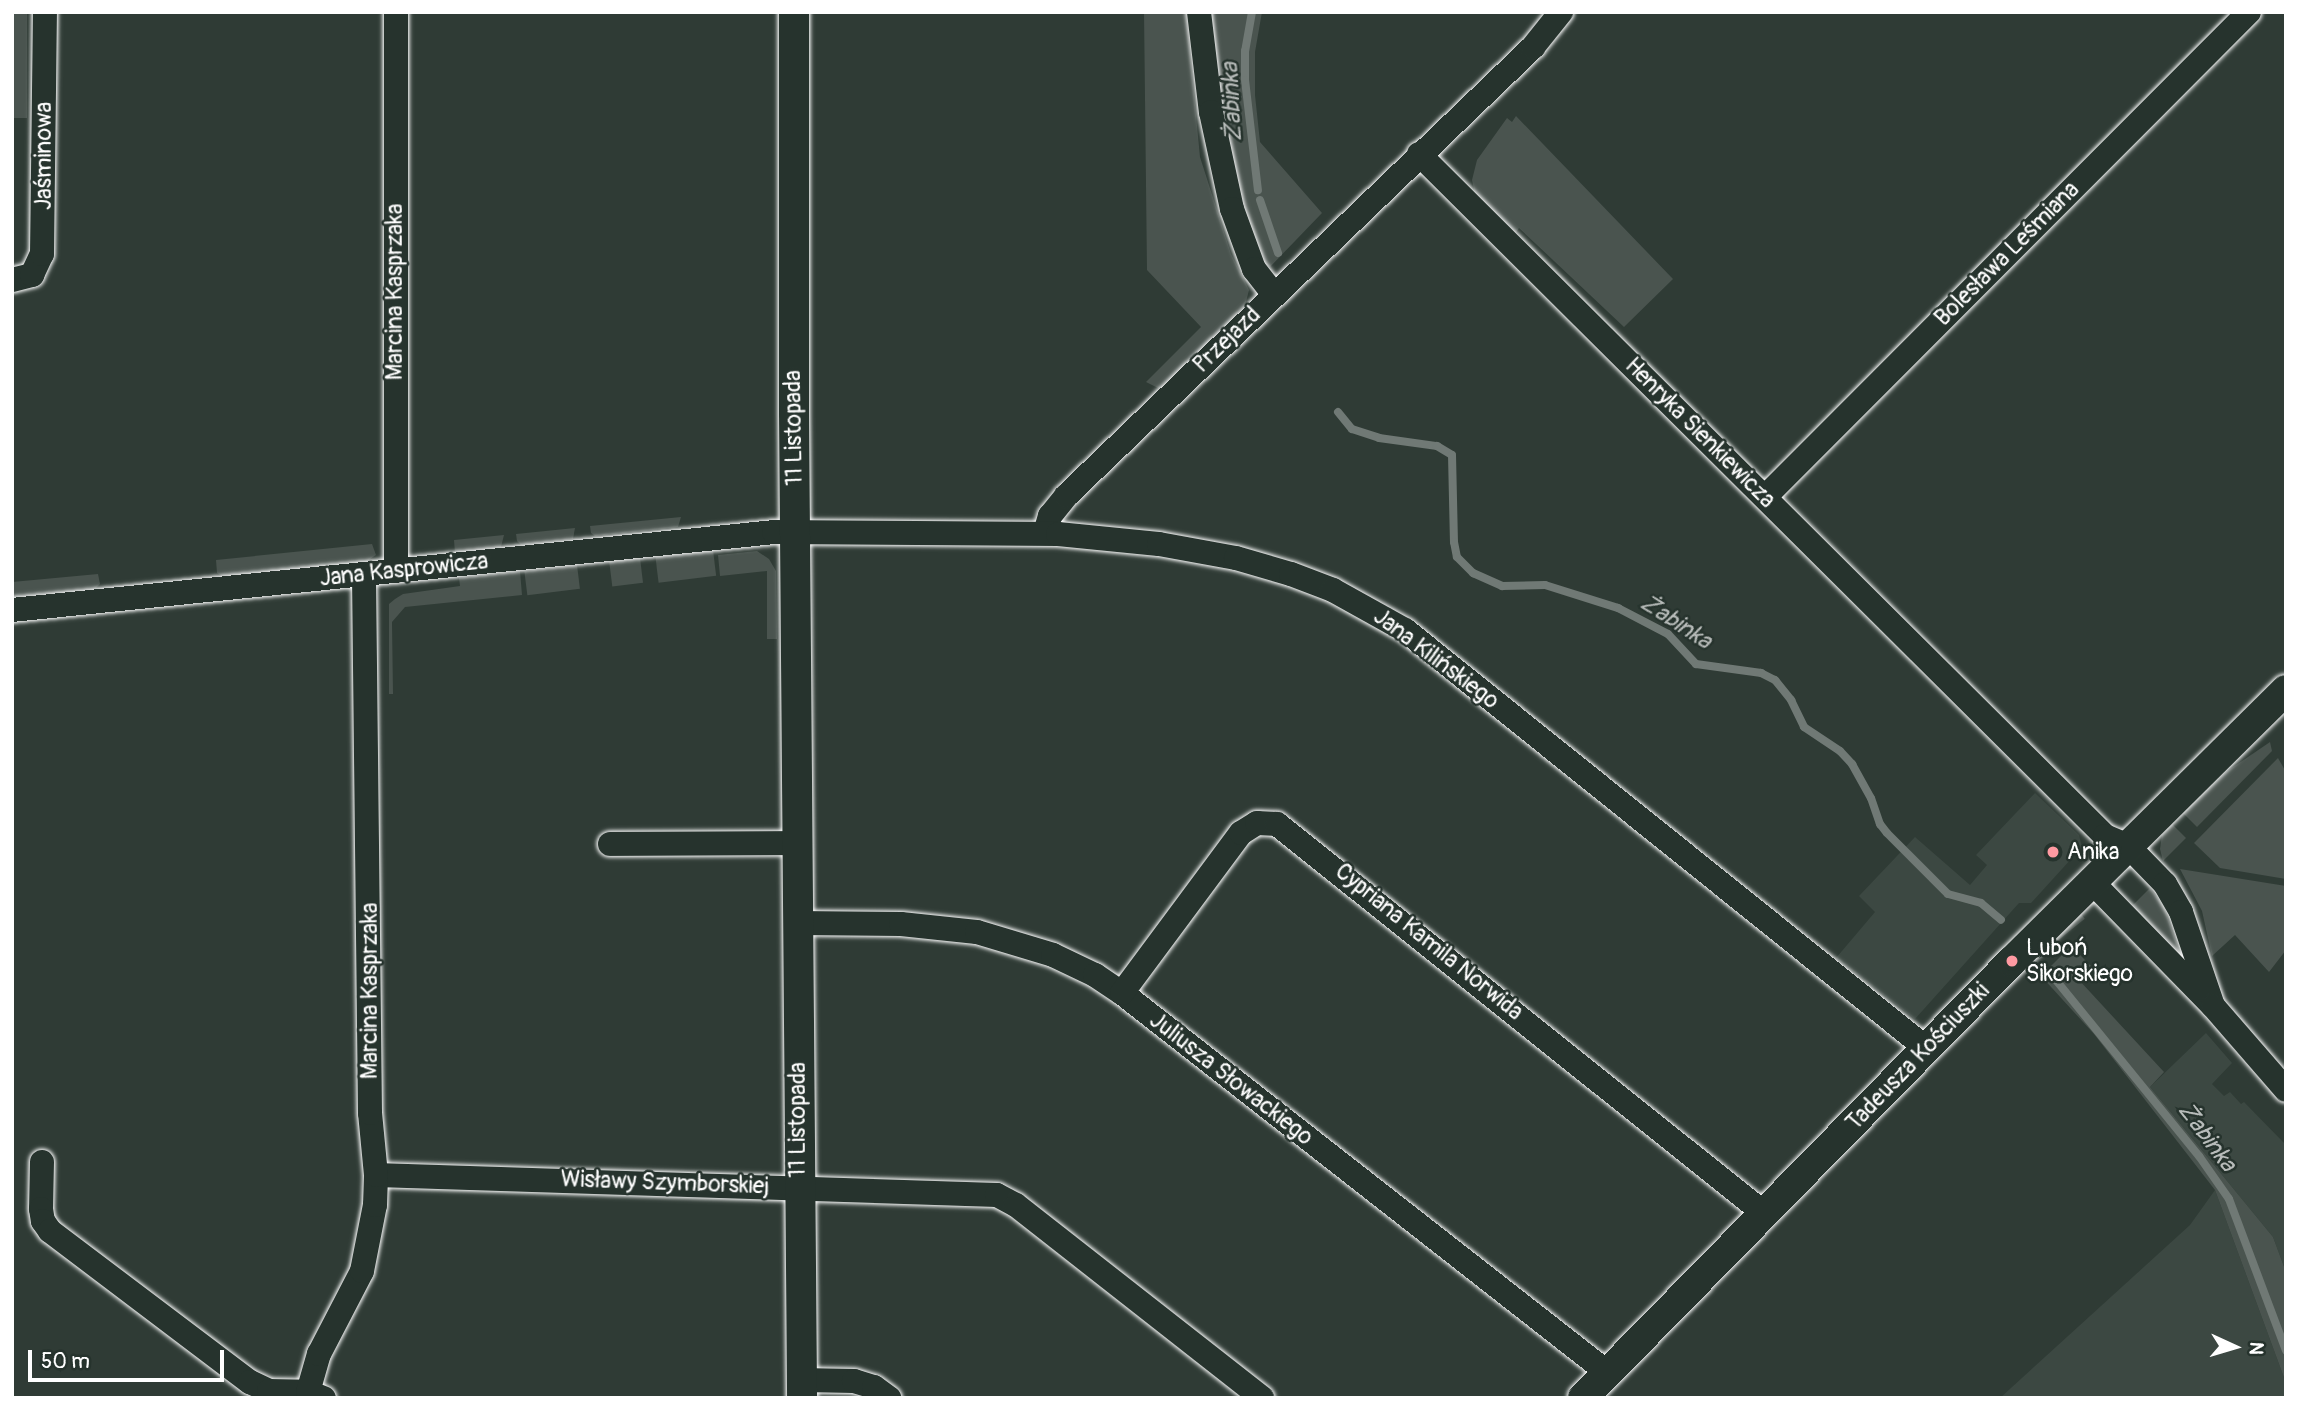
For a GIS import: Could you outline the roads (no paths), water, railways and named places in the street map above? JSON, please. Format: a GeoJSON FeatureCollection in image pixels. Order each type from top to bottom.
{"type":"FeatureCollection","features":[{"type":"Feature","properties":{"kind":"street","name":"Jaśminowa"},"geometry":{"type":"LineString","coordinates":[[12,280],[32,275],[39,267],[42,254],[45,12]]}},
{"type":"Feature","properties":{"kind":"street","name":"Marcina Kasprzaka"},"geometry":{"type":"LineString","coordinates":[[396,12],[396,571]]}},
{"type":"Feature","properties":{"kind":"street","name":"11 Listopada"},"geometry":{"type":"LineString","coordinates":[[794,12],[797,923],[802,1389]]}},
{"type":"Feature","properties":{"kind":"street"},"geometry":{"type":"LineString","coordinates":[[1199,12],[1211,112],[1232,209],[1254,269],[1274,295]]}},
{"type":"Feature","properties":{"kind":"street"},"geometry":{"type":"LineString","coordinates":[[1419,154],[1532,47],[1562,12]]}},
{"type":"Feature","properties":{"kind":"street","name":"Bolesława Leśmiana"},"geometry":{"type":"LineString","coordinates":[[1765,497],[2249,12]]}},
{"type":"Feature","properties":{"kind":"street","name":"Przejazd"},"geometry":{"type":"LineString","coordinates":[[1045,533],[1050,516],[1061,502],[1419,154]]}},
{"type":"Feature","properties":{"kind":"street","name":"Henryka Sienkiewicza"},"geometry":{"type":"LineString","coordinates":[[1419,154],[2105,836],[2127,846],[2172,894],[2181,912],[2213,1006]]}},
{"type":"Feature","properties":{"kind":"street","name":"Jana Kasprowicza"},"geometry":{"type":"LineString","coordinates":[[12,610],[751,533],[796,531]]}},
{"type":"Feature","properties":{"kind":"street","name":"Jana Kilińskiego"},"geometry":{"type":"LineString","coordinates":[[796,531],[1045,533],[1137,542],[1236,558],[1292,574],[1371,610],[1423,645],[1926,1048]]}},
{"type":"Feature","properties":{"kind":"street","name":"Marcina Kasprzaka"},"geometry":{"type":"LineString","coordinates":[[316,1395],[318,1354],[362,1271],[372,1227],[376,1175],[370,1113],[364,575]]}},
{"type":"Feature","properties":{"kind":"street","name":"Tadeusza Kościuszki"},"geometry":{"type":"LineString","coordinates":[[1583,1398],[1926,1048],[2286,690]]}},
{"type":"Feature","properties":{"kind":"street","name":"Cypriana Kamila Norwida"},"geometry":{"type":"LineString","coordinates":[[1122,993],[1241,833],[1257,823],[1278,824],[1765,1213]]}},
{"type":"Feature","properties":{"kind":"street"},"geometry":{"type":"LineString","coordinates":[[610,844],[797,843]]}},
{"type":"Feature","properties":{"kind":"street"},"geometry":{"type":"LineString","coordinates":[[2092,882],[2213,1006],[2247,1050],[2286,1090]]}},
{"type":"Feature","properties":{"kind":"street","name":"Juliusza Słowackiego"},"geometry":{"type":"LineString","coordinates":[[797,923],[927,925],[977,932],[1053,955],[1122,993],[1608,1373]]}},
{"type":"Feature","properties":{"kind":"street"},"geometry":{"type":"LineString","coordinates":[[42,1162],[41,1209],[43,1221],[50,1231],[250,1382],[269,1391],[316,1395]]}},
{"type":"Feature","properties":{"kind":"street","name":"Wisławy Szymborskiej"},"geometry":{"type":"LineString","coordinates":[[376,1175],[986,1192],[1006,1199],[1262,1398]]}},
{"type":"Feature","properties":{"kind":"street"},"geometry":{"type":"LineString","coordinates":[[802,1389],[854,1381],[874,1387],[890,1398]]}},
{"type":"Feature","properties":{"kind":"waterway","name":"Żabinka"},"geometry":{"type":"LineString","coordinates":[[1252,12],[1245,51],[1245,80],[1258,190]]}},
{"type":"Feature","properties":{"kind":"waterway","name":"Żabinka"},"geometry":{"type":"LineString","coordinates":[[1260,200],[1278,253]]}},
{"type":"Feature","properties":{"kind":"waterway","name":"Żabinka"},"geometry":{"type":"LineString","coordinates":[[1338,412],[1352,429],[1379,438],[1437,446],[1452,455],[1454,542],[1457,557],[1473,573],[1502,586],[1545,585],[1618,608],[1668,634],[1696,664],[1761,673],[1775,680],[1791,700],[1804,727],[1840,751],[1852,764],[1871,798],[1880,824],[1887,833],[1948,894],[1981,903],[2001,920]]}},
{"type":"Feature","properties":{"kind":"waterway","name":"Żabinka"},"geometry":{"type":"LineString","coordinates":[[2051,974],[2199,1156],[2229,1199],[2286,1351]]}},
{"type":"Feature","properties":{"kind":"place","name":"Anika"},"geometry":{"type":"Point","coordinates":[2053,852]}},
{"type":"Feature","properties":{"kind":"place","name":"Luboń Sikorskiego"},"geometry":{"type":"Point","coordinates":[2012,961]}}]}
